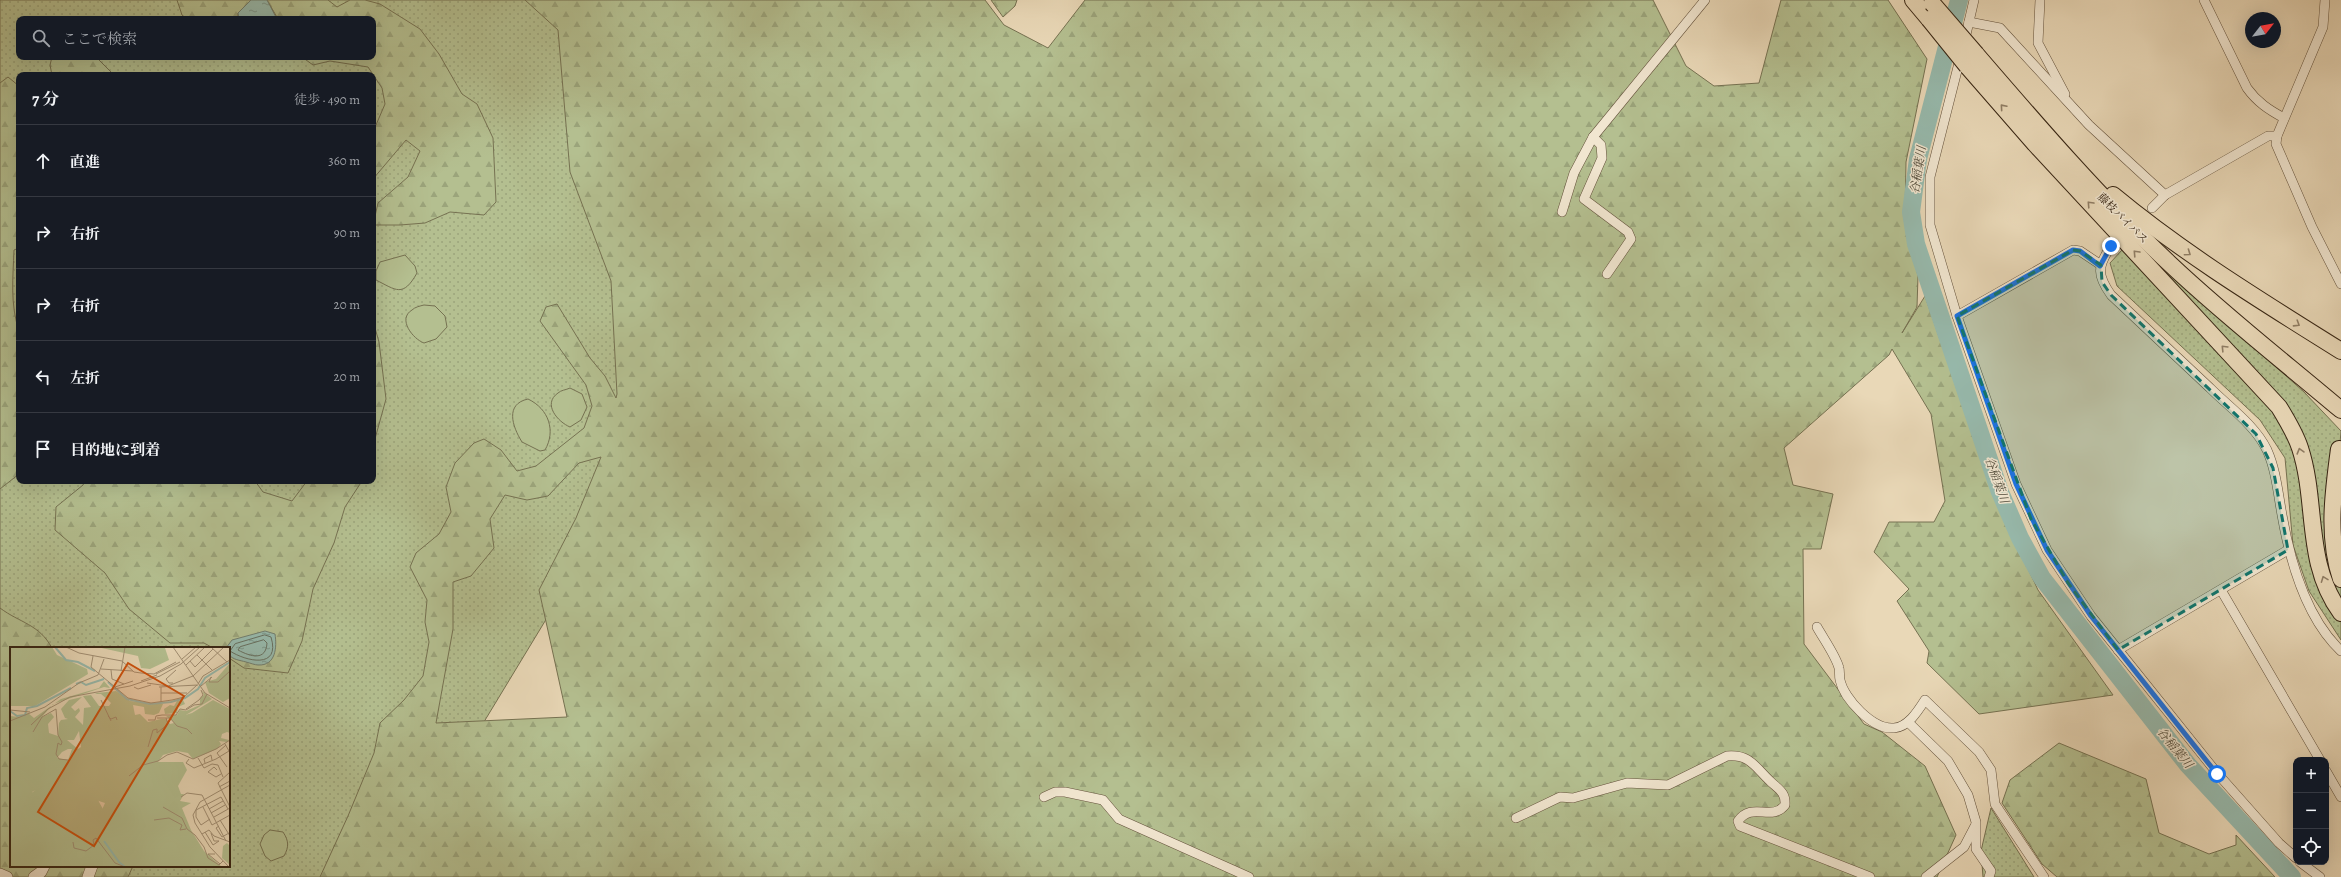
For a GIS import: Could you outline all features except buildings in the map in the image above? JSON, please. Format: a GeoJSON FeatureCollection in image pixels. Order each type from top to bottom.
{"type":"FeatureCollection","features":[{"type":"Feature","properties":{"kind":"highway"},"geometry":{"type":"LineString","coordinates":[[1913,0],[1928,19],[1971,60],[2076,189],[2279,407],[2300,448],[2315,553],[2328,590],[2341,613]]}},
{"type":"Feature","properties":{"kind":"highway","name":"藤枝バイパス"},"geometry":{"type":"LineString","coordinates":[[1931,2],[1971,60],[2134,230],[2211,301],[2341,410]]}},
{"type":"Feature","properties":{"kind":"highway"},"geometry":{"type":"LineString","coordinates":[[2055,146],[2157,231],[2219,274],[2341,351]]}},
{"type":"Feature","properties":{"kind":"highway"},"geometry":{"type":"LineString","coordinates":[[2339,449],[2333,488],[2332,520],[2333,543],[2341,579]]}},
{"type":"Feature","properties":{"kind":"street"},"geometry":{"type":"LineString","coordinates":[[1562,212],[1574,172],[1593,137],[1705,0]]}},
{"type":"Feature","properties":{"kind":"street"},"geometry":{"type":"LineString","coordinates":[[1974,0],[1930,178],[1930,225],[1957,316],[2016,484],[2031,519],[2068,583],[2091,616],[2217,774],[2279,844],[2293,856]]}},
{"type":"Feature","properties":{"kind":"street"},"geometry":{"type":"LineString","coordinates":[[2040,0],[2038,43],[2068,102]]}},
{"type":"Feature","properties":{"kind":"street"},"geometry":{"type":"LineString","coordinates":[[2204,0],[2247,88],[2255,99],[2266,108],[2284,118]]}},
{"type":"Feature","properties":{"kind":"street"},"geometry":{"type":"LineString","coordinates":[[2325,0],[2323,27],[2276,136],[2276,144],[2309,220],[2341,284]]}},
{"type":"Feature","properties":{"kind":"street"},"geometry":{"type":"LineString","coordinates":[[1969,22],[2000,28],[2089,125],[2166,195]]}},
{"type":"Feature","properties":{"kind":"street"},"geometry":{"type":"LineString","coordinates":[[2152,208],[2166,195],[2268,136],[2276,136]]}},
{"type":"Feature","properties":{"kind":"street"},"geometry":{"type":"LineString","coordinates":[[1593,137],[1601,145],[1602,158],[1584,199],[1628,232],[1631,239],[1606,274]]}},
{"type":"Feature","properties":{"kind":"street"},"geometry":{"type":"LineString","coordinates":[[2111,246],[2100,266],[2102,282],[2111,295],[2256,434],[2266,449],[2273,468],[2288,550],[2306,600],[2321,625],[2341,651]]}},
{"type":"Feature","properties":{"kind":"street"},"geometry":{"type":"LineString","coordinates":[[1957,316],[2073,250],[2080,251],[2100,266]]}},
{"type":"Feature","properties":{"kind":"street"},"geometry":{"type":"LineString","coordinates":[[2118,650],[2288,550]]}},
{"type":"Feature","properties":{"kind":"street"},"geometry":{"type":"LineString","coordinates":[[2221,590],[2318,757]]}},
{"type":"Feature","properties":{"kind":"street"},"geometry":{"type":"LineString","coordinates":[[1817,627],[1840,668],[1839,679],[1842,686],[1852,702],[1867,718],[1883,727],[1895,728],[1908,722],[1925,700],[1979,752],[1991,770],[1995,804],[2044,877]]}},
{"type":"Feature","properties":{"kind":"street"},"geometry":{"type":"LineString","coordinates":[[1908,722],[1948,761],[1968,795],[1976,822],[1976,849],[1991,871],[1989,877]]}},
{"type":"Feature","properties":{"kind":"street"},"geometry":{"type":"LineString","coordinates":[[1516,818],[1560,797],[1573,798],[1627,783],[1668,785],[1727,756],[1737,755],[1756,764],[1770,781],[1780,788],[1786,798],[1785,805],[1776,812],[1750,811],[1743,814],[1738,820],[1740,826],[1870,877]]}},
{"type":"Feature","properties":{"kind":"street"},"geometry":{"type":"LineString","coordinates":[[2329,776],[2341,797]]}},
{"type":"Feature","properties":{"kind":"street"},"geometry":{"type":"LineString","coordinates":[[1044,797],[1055,792],[1065,792],[1103,800],[1119,819],[1249,877]]}},
{"type":"Feature","properties":{"kind":"street"},"geometry":{"type":"LineString","coordinates":[[1926,877],[1964,848],[1976,822]]}},
{"type":"Feature","properties":{"kind":"street"},"geometry":{"type":"LineString","coordinates":[[2304,865],[2320,877]]}},
{"type":"Feature","properties":{"kind":"street"},"geometry":{"type":"LineString","coordinates":[[34,877],[41,872],[44,867]]}},
{"type":"Feature","properties":{"kind":"street"},"geometry":{"type":"LineString","coordinates":[[88,877],[92,867]]}},
{"type":"Feature","properties":{"kind":"street"},"geometry":{"type":"LineString","coordinates":[[0,874],[7,877]]}},
{"type":"Feature","properties":{"kind":"highlighted area"},"geometry":{"type":"Polygon","coordinates":[[[2073,250],[2080,251],[2101,265],[2102,282],[2111,295],[2256,434],[2273,468],[2288,550],[2118,650],[2068,583],[2031,519],[1957,316],[2073,250]]]}},
{"type":"Feature","properties":{"kind":"green space"},"geometry":{"type":"Polygon","coordinates":[[[0,0],[571,0],[659,433],[390,877],[0,877],[0,0]]]}},
{"type":"Feature","properties":{"kind":"green space"},"geometry":{"type":"Polygon","coordinates":[[[177,0],[251,0],[238,13],[238,16],[182,15],[177,0]]]}},
{"type":"Feature","properties":{"kind":"green space"},"geometry":{"type":"Polygon","coordinates":[[[267,0],[328,0],[337,7],[350,0],[365,0],[380,4],[420,29],[439,54],[462,94],[477,104],[493,138],[496,202],[484,215],[450,212],[425,223],[376,225],[378,203],[408,177],[420,151],[406,140],[376,175],[376,125],[385,104],[382,88],[376,79],[376,72],[371,72],[368,67],[330,61],[313,65],[306,60],[376,60],[376,16],[276,16],[267,0]]]}},
{"type":"Feature","properties":{"kind":"green space"},"geometry":{"type":"Polygon","coordinates":[[[525,0],[985,0],[1004,25],[1048,48],[1085,0],[1653,0],[1686,66],[1714,86],[1759,83],[1781,0],[1888,0],[1927,59],[1906,162],[1905,218],[1918,276],[1917,307],[1902,333],[1925,296],[1995,498],[2038,590],[2113,695],[1979,714],[1927,663],[1929,651],[1897,601],[1909,589],[1874,552],[1889,522],[1934,522],[1945,501],[1931,414],[1892,349],[1889,355],[1784,448],[1793,485],[1833,494],[1821,549],[1803,549],[1804,644],[1864,724],[1882,732],[1925,766],[1956,835],[1937,877],[320,877],[348,816],[374,753],[380,723],[404,700],[423,676],[429,642],[425,622],[427,600],[410,567],[416,553],[439,534],[451,512],[446,487],[455,463],[474,443],[484,439],[501,450],[517,471],[536,466],[584,428],[592,406],[586,385],[540,321],[546,307],[557,304],[590,358],[605,376],[616,398],[611,281],[570,172],[558,30],[525,0]],[[601,457],[579,463],[548,496],[527,500],[505,495],[490,519],[494,548],[471,576],[453,582],[453,629],[436,723],[567,717],[539,590],[576,518],[601,457]]]}},
{"type":"Feature","properties":{"kind":"green space"},"geometry":{"type":"Polygon","coordinates":[[[991,0],[1017,0],[1015,6],[1003,17],[991,0]]]}},
{"type":"Feature","properties":{"kind":"green space"},"geometry":{"type":"Polygon","coordinates":[[[51,60],[99,60],[111,72],[51,72],[50,65],[51,60]]]}},
{"type":"Feature","properties":{"kind":"green space"},"geometry":{"type":"Polygon","coordinates":[[[8,77],[16,84],[16,249],[14,250],[13,301],[16,321],[16,476],[0,489],[0,83],[8,77]]]}},
{"type":"Feature","properties":{"kind":"green space"},"geometry":{"type":"Polygon","coordinates":[[[2122,250],[2279,416],[2297,457],[2341,621],[2341,640],[2309,591],[2293,545],[2285,458],[2260,420],[2117,286],[2110,263],[2122,250]]]}},
{"type":"Feature","properties":{"kind":"green space"},"geometry":{"type":"Polygon","coordinates":[[[2148,252],[2304,392],[2341,431],[2331,555],[2341,587],[2341,605],[2324,572],[2306,451],[2149,262],[2148,252]]]}},
{"type":"Feature","properties":{"kind":"green space"},"geometry":{"type":"Polygon","coordinates":[[[405,255],[415,266],[417,273],[408,286],[399,290],[389,287],[376,280],[376,271],[380,262],[405,255]]]}},
{"type":"Feature","properties":{"kind":"green space"},"geometry":{"type":"Polygon","coordinates":[[[424,305],[435,306],[445,316],[447,327],[436,339],[424,343],[411,333],[406,323],[406,318],[413,309],[424,305]]]}},
{"type":"Feature","properties":{"kind":"green space"},"geometry":{"type":"Polygon","coordinates":[[[376,332],[379,342],[386,399],[376,435],[376,332]]]}},
{"type":"Feature","properties":{"kind":"green space"},"geometry":{"type":"Polygon","coordinates":[[[570,388],[582,394],[587,407],[581,420],[570,427],[565,425],[557,417],[551,402],[553,397],[559,392],[570,388]]]}},
{"type":"Feature","properties":{"kind":"green space"},"geometry":{"type":"Polygon","coordinates":[[[528,399],[541,409],[546,415],[548,421],[550,435],[545,450],[540,451],[522,442],[513,423],[513,411],[516,406],[528,399]]]}},
{"type":"Feature","properties":{"kind":"green space"},"geometry":{"type":"Polygon","coordinates":[[[257,484],[263,492],[292,501],[305,484],[360,484],[345,507],[334,543],[313,589],[302,641],[288,673],[244,668],[230,659],[230,647],[211,647],[204,643],[170,643],[129,609],[105,573],[55,530],[56,507],[83,485],[257,484]]]}},
{"type":"Feature","properties":{"kind":"green space"},"geometry":{"type":"Polygon","coordinates":[[[0,608],[35,629],[47,640],[51,647],[10,647],[10,867],[133,867],[128,877],[0,877],[0,608]]]}},
{"type":"Feature","properties":{"kind":"green space"},"geometry":{"type":"Polygon","coordinates":[[[2059,743],[2146,779],[2159,833],[2209,854],[2236,845],[2236,835],[2275,877],[2057,877],[2042,864],[2002,803],[2010,780],[2059,743]]]}},
{"type":"Feature","properties":{"kind":"green space"},"geometry":{"type":"Polygon","coordinates":[[[1991,808],[2034,877],[1983,877],[1981,851],[1991,808]]]}},
{"type":"Feature","properties":{"kind":"green space"},"geometry":{"type":"Polygon","coordinates":[[[270,830],[283,832],[288,844],[284,856],[271,861],[265,856],[260,844],[264,835],[270,830]]]}},
{"type":"Feature","properties":{"kind":"water"},"geometry":{"type":"Polygon","coordinates":[[[251,0],[267,0],[275,16],[238,16],[238,13],[251,0]]]}},
{"type":"Feature","properties":{"kind":"water"},"geometry":{"type":"Polygon","coordinates":[[[265,631],[275,634],[276,644],[274,655],[269,662],[258,665],[237,660],[230,656],[230,647],[227,647],[232,640],[265,631]]]}},
{"type":"Feature","properties":{"kind":"waterway","name":"谷稲葉川"},"geometry":{"type":"LineString","coordinates":[[1959,0],[1918,159],[1911,212],[1916,244],[2000,492],[2020,538],[2042,578],[2188,765],[2292,877]]}},
{"type":"Feature","properties":{"kind":"route"},"geometry":{"type":"LineString","coordinates":[[2111,246],[2103,257],[2100,266],[2080,251],[2073,250],[1957,316],[2016,484],[2031,519],[2047,550],[2091,616],[2217,774]]}}]}
